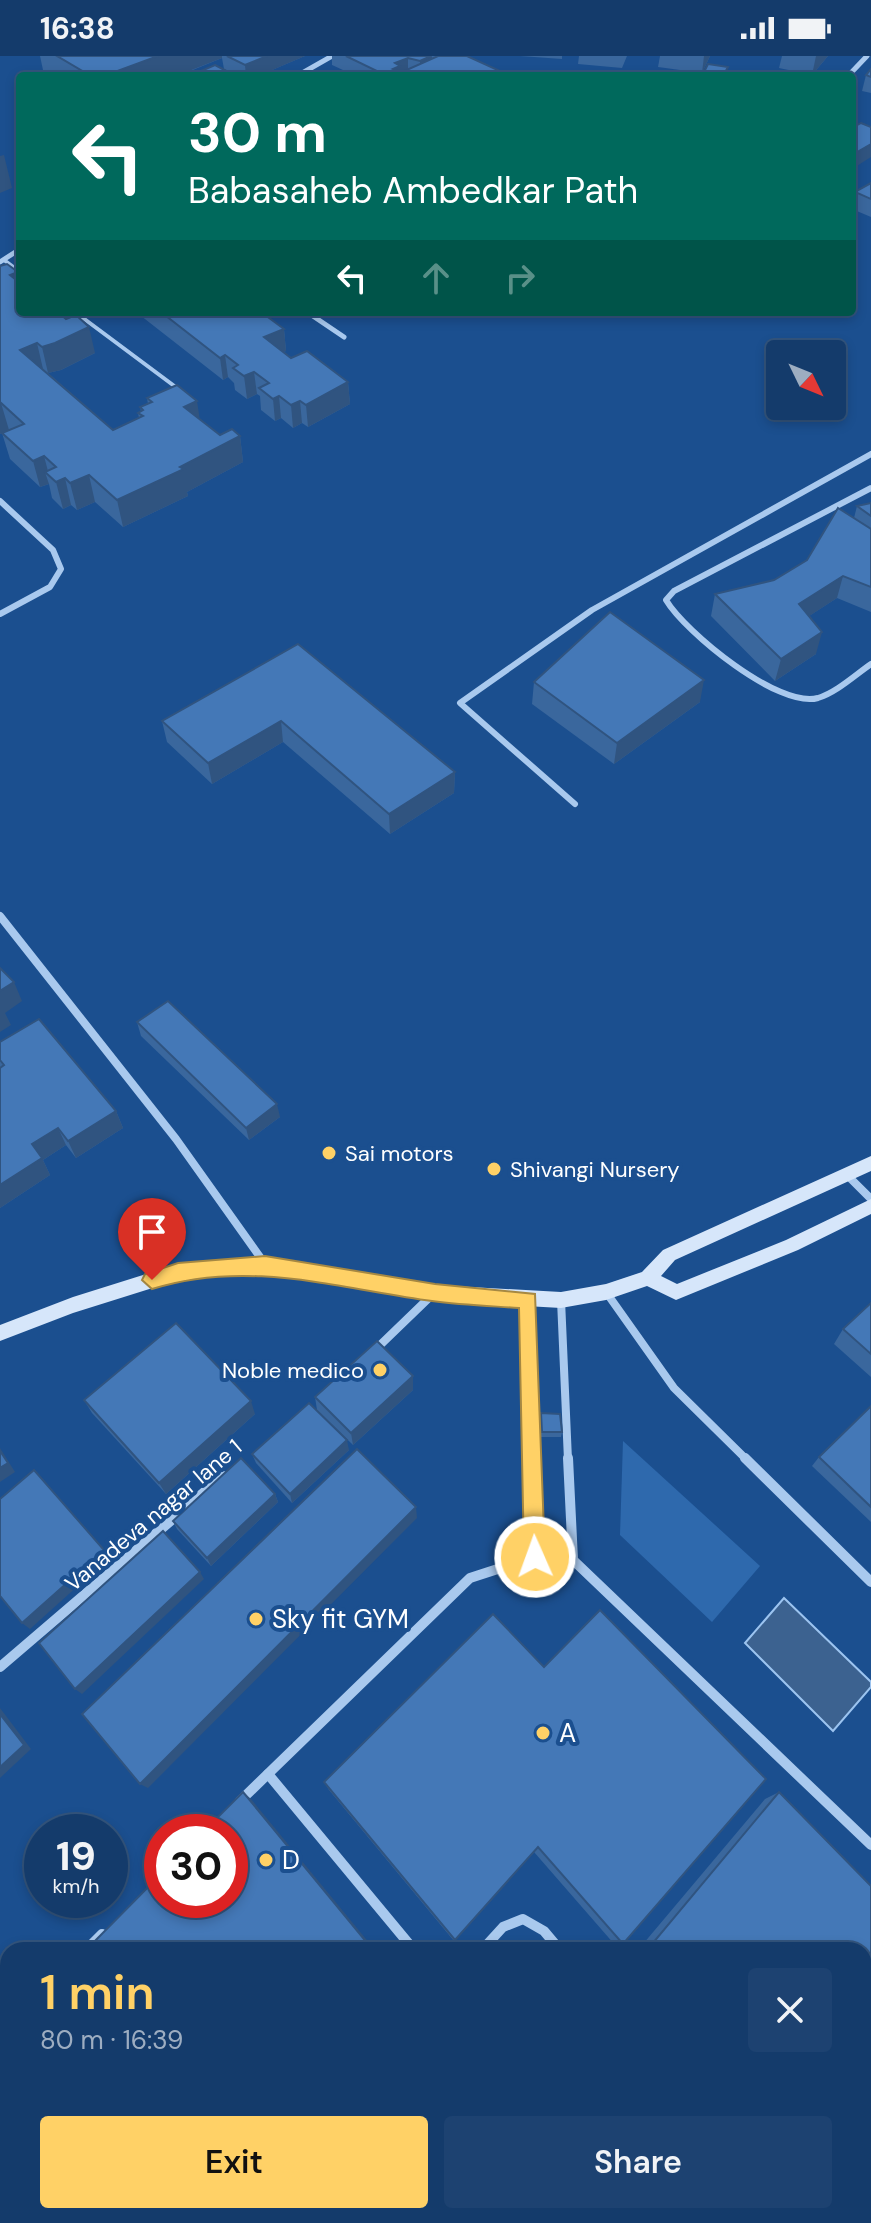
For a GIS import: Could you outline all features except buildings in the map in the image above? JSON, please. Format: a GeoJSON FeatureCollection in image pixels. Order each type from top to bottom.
{"type":"FeatureCollection","features":[{"type":"Feature","properties":{"kind":"street"},"geometry":{"type":"LineString","coordinates":[[306,72],[332,56]]}},
{"type":"Feature","properties":{"kind":"street"},"geometry":{"type":"LineString","coordinates":[[852,72],[867,56]]}},
{"type":"Feature","properties":{"kind":"street"},"geometry":{"type":"LineString","coordinates":[[313,69],[320,72]]}},
{"type":"Feature","properties":{"kind":"street"},"geometry":{"type":"LineString","coordinates":[[313,316],[344,337]]}},
{"type":"Feature","properties":{"kind":"street"},"geometry":{"type":"LineString","coordinates":[[575,804],[460,703],[592,610],[871,454]]}},
{"type":"Feature","properties":{"kind":"street"},"geometry":{"type":"LineString","coordinates":[[871,488],[674,591],[666,600],[673,612],[775,692],[801,700],[818,698],[871,664]]}},
{"type":"Feature","properties":{"kind":"street"},"geometry":{"type":"LineString","coordinates":[[0,501],[53,550],[61,569],[50,587],[0,614]]}},
{"type":"Feature","properties":{"kind":"street"},"geometry":{"type":"LineString","coordinates":[[0,916],[176,1139],[265,1265]]}},
{"type":"Feature","properties":{"kind":"street"},"geometry":{"type":"LineString","coordinates":[[0,1333],[73,1305],[178,1272],[265,1265],[435,1293],[561,1300],[606,1292],[648,1278],[669,1255],[871,1163]]}},
{"type":"Feature","properties":{"kind":"street"},"geometry":{"type":"LineString","coordinates":[[847,1175],[871,1199]]}},
{"type":"Feature","properties":{"kind":"street"},"geometry":{"type":"LineString","coordinates":[[648,1278],[676,1292],[792,1245],[871,1206]]}},
{"type":"Feature","properties":{"kind":"street"},"geometry":{"type":"LineString","coordinates":[[606,1292],[674,1388],[871,1582]]}},
{"type":"Feature","properties":{"kind":"street"},"geometry":{"type":"LineString","coordinates":[[370,1354],[435,1293]]}},
{"type":"Feature","properties":{"kind":"street"},"geometry":{"type":"LineString","coordinates":[[228,1813],[470,1578],[535,1557],[528,1300]]}},
{"type":"Feature","properties":{"kind":"street"},"geometry":{"type":"LineString","coordinates":[[561,1300],[573,1560],[871,1845]]}},
{"type":"Feature","properties":{"kind":"street","name":"Vanadeva nagar lane 1"},"geometry":{"type":"LineString","coordinates":[[0,1667],[176,1514],[237,1467]]}},
{"type":"Feature","properties":{"kind":"street"},"geometry":{"type":"LineString","coordinates":[[268,1774],[407,1942]]}},
{"type":"Feature","properties":{"kind":"street"},"geometry":{"type":"LineString","coordinates":[[489,1942],[503,1927],[523,1919],[544,1931],[553,1942]]}},
{"type":"Feature","properties":{"kind":"street"},"geometry":{"type":"LineString","coordinates":[[94,1942],[107,1929]]}},
{"type":"Feature","properties":{"kind":"lane"},"geometry":{"type":"LineString","coordinates":[[80,316],[188,396]]}},
{"type":"Feature","properties":{"kind":"shaded area"},"geometry":{"type":"Polygon","coordinates":[[[623,1441],[760,1566],[712,1622],[620,1535],[623,1441]]]}},
{"type":"Feature","properties":{"kind":"shaded area"},"geometry":{"type":"Polygon","coordinates":[[[784,1598],[871,1682],[871,1687],[833,1731],[745,1643],[784,1598]]]}},
{"type":"Feature","properties":{"kind":"place","name":"Sai motors"},"geometry":{"type":"Point","coordinates":[329,1153]}},
{"type":"Feature","properties":{"kind":"place","name":"Shivangi Nursery"},"geometry":{"type":"Point","coordinates":[494,1169]}},
{"type":"Feature","properties":{"kind":"place","name":"Noble medico"},"geometry":{"type":"Point","coordinates":[380,1370]}},
{"type":"Feature","properties":{"kind":"place","name":"Sky fit GYM"},"geometry":{"type":"Point","coordinates":[256,1619]}},
{"type":"Feature","properties":{"kind":"place","name":"A"},"geometry":{"type":"Point","coordinates":[543,1733]}},
{"type":"Feature","properties":{"kind":"place","name":"D"},"geometry":{"type":"Point","coordinates":[266,1860]}},
{"type":"Feature","properties":{"kind":"route"},"geometry":{"type":"LineString","coordinates":[[152,1280],[178,1272],[265,1265],[435,1293],[528,1300],[535,1557]]}}]}
